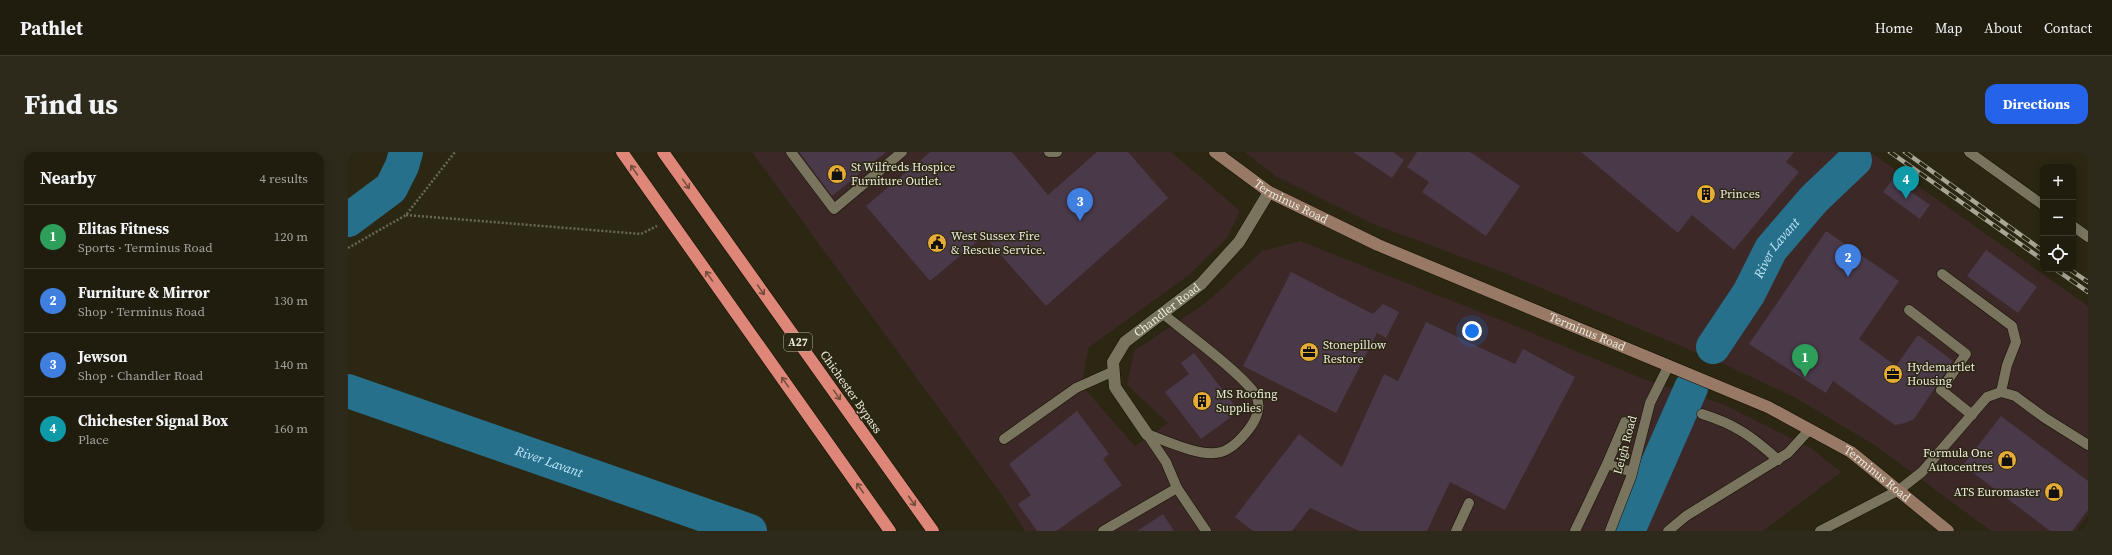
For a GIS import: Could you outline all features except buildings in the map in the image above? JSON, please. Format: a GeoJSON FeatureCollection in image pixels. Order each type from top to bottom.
{"type":"FeatureCollection","features":[{"type":"Feature","properties":{"kind":"highway","name":"A27"},"geometry":{"type":"LineString","coordinates":[[622,152],[890,531]]}},
{"type":"Feature","properties":{"kind":"highway","name":"Chichester Bypass"},"geometry":{"type":"LineString","coordinates":[[663,152],[933,531]]}},
{"type":"Feature","properties":{"kind":"street","name":"Terminus Road"},"geometry":{"type":"LineString","coordinates":[[1215,152],[1269,192],[1378,245],[1668,367],[1768,407],[1851,452],[1948,531]]}},
{"type":"Feature","properties":{"kind":"street","name":"Chandler Road"},"geometry":{"type":"LineString","coordinates":[[1148,434],[1115,387],[1113,362],[1125,342],[1201,284],[1239,242],[1269,192]]}},
{"type":"Feature","properties":{"kind":"lane"},"geometry":{"type":"LineString","coordinates":[[791,152],[834,209],[902,152]]}},
{"type":"Feature","properties":{"kind":"lane"},"geometry":{"type":"LineString","coordinates":[[1049,152],[1057,152]]}},
{"type":"Feature","properties":{"kind":"lane"},"geometry":{"type":"LineString","coordinates":[[1969,152],[2040,203]]}},
{"type":"Feature","properties":{"kind":"lane"},"geometry":{"type":"LineString","coordinates":[[2076,228],[2088,237]]}},
{"type":"Feature","properties":{"kind":"lane"},"geometry":{"type":"LineString","coordinates":[[1942,274],[2012,326],[2016,342],[2007,365],[2001,392]]}},
{"type":"Feature","properties":{"kind":"lane"},"geometry":{"type":"LineString","coordinates":[[1909,310],[1966,354],[1941,390],[1972,415]]}},
{"type":"Feature","properties":{"kind":"lane"},"geometry":{"type":"LineString","coordinates":[[1148,434],[1199,452],[1221,452],[1239,441],[1252,424],[1258,411],[1257,398],[1248,385],[1222,361],[1162,313]]}},
{"type":"Feature","properties":{"kind":"lane","name":"Leigh Road"},"geometry":{"type":"LineString","coordinates":[[1610,531],[1632,472],[1650,403],[1668,367]]}},
{"type":"Feature","properties":{"kind":"lane"},"geometry":{"type":"LineString","coordinates":[[1004,439],[1076,388],[1114,371]]}},
{"type":"Feature","properties":{"kind":"lane"},"geometry":{"type":"LineString","coordinates":[[1820,531],[1899,490],[1922,472],[1987,397],[2001,392],[2015,396],[2047,415],[2088,445]]}},
{"type":"Feature","properties":{"kind":"lane"},"geometry":{"type":"LineString","coordinates":[[1702,414],[1721,420],[1756,439],[1778,460]]}},
{"type":"Feature","properties":{"kind":"lane"},"geometry":{"type":"LineString","coordinates":[[1575,531],[1625,422]]}},
{"type":"Feature","properties":{"kind":"lane"},"geometry":{"type":"LineString","coordinates":[[1668,531],[1686,516],[1788,453],[1809,430]]}},
{"type":"Feature","properties":{"kind":"lane"},"geometry":{"type":"LineString","coordinates":[[1148,434],[1166,462],[1177,488],[1206,531]]}},
{"type":"Feature","properties":{"kind":"lane"},"geometry":{"type":"LineString","coordinates":[[1607,464],[1632,472]]}},
{"type":"Feature","properties":{"kind":"lane"},"geometry":{"type":"LineString","coordinates":[[1104,531],[1177,488]]}},
{"type":"Feature","properties":{"kind":"lane"},"geometry":{"type":"LineString","coordinates":[[1456,531],[1469,503]]}},
{"type":"Feature","properties":{"kind":"path"},"geometry":{"type":"LineString","coordinates":[[348,248],[406,215],[455,152]]}},
{"type":"Feature","properties":{"kind":"path"},"geometry":{"type":"LineString","coordinates":[[406,215],[641,234],[670,220]]}},
{"type":"Feature","properties":{"kind":"shaded area"},"geometry":{"type":"Polygon","coordinates":[[[752,152],[1171,152],[1240,211],[1227,238],[1189,275],[1088,348],[1082,386],[1135,446],[1168,423],[1127,385],[1134,351],[1207,302],[1262,251],[1300,241],[1506,322],[1646,380],[1680,391],[1621,531],[1025,531],[1002,495],[752,152]]]}},
{"type":"Feature","properties":{"kind":"shaded area"},"geometry":{"type":"Polygon","coordinates":[[[1245,152],[1870,152],[2088,306],[2088,515],[2076,531],[1991,531],[1876,446],[1796,398],[1717,361],[1507,274],[1373,224],[1275,176],[1245,152]]]}},
{"type":"Feature","properties":{"kind":"shaded area"},"geometry":{"type":"Polygon","coordinates":[[[1705,398],[1725,405],[1811,448],[1841,472],[1763,531],[1640,531],[1705,398]]]}},
{"type":"Feature","properties":{"kind":"waterway","name":"River Lavant"},"geometry":{"type":"LineString","coordinates":[[348,220],[391,188],[402,166],[406,152]]}},
{"type":"Feature","properties":{"kind":"waterway","name":"River Lavant"},"geometry":{"type":"LineString","coordinates":[[1713,347],[1749,293],[1771,249],[1814,199],[1855,160]]}},
{"type":"Feature","properties":{"kind":"waterway","name":"River Lavant"},"geometry":{"type":"LineString","coordinates":[[1628,531],[1691,388]]}},
{"type":"Feature","properties":{"kind":"waterway","name":"River Lavant"},"geometry":{"type":"LineString","coordinates":[[348,391],[750,531]]}},
{"type":"Feature","properties":{"kind":"railway"},"geometry":{"type":"LineString","coordinates":[[1890,152],[2040,258]]}},
{"type":"Feature","properties":{"kind":"railway"},"geometry":{"type":"LineString","coordinates":[[1905,152],[2040,249]]}},
{"type":"Feature","properties":{"kind":"railway"},"geometry":{"type":"LineString","coordinates":[[2059,272],[2088,292]]}},
{"type":"Feature","properties":{"kind":"railway"},"geometry":{"type":"LineString","coordinates":[[2073,272],[2088,282]]}},
{"type":"Feature","properties":{"kind":"place","name":"St Wilfreds Hospice Furniture Outlet."},"geometry":{"type":"Point","coordinates":[837,174]}},
{"type":"Feature","properties":{"kind":"place","name":"Princes"},"geometry":{"type":"Point","coordinates":[1706,194]}},
{"type":"Feature","properties":{"kind":"place","name":"Chichester Signal Box"},"geometry":{"type":"Point","coordinates":[1906,199]}},
{"type":"Feature","properties":{"kind":"place","name":"Jewson"},"geometry":{"type":"Point","coordinates":[1080,221]}},
{"type":"Feature","properties":{"kind":"place","name":"West Sussex Fire & Rescue Service."},"geometry":{"type":"Point","coordinates":[937,243]}},
{"type":"Feature","properties":{"kind":"place","name":"Furniture & Mirror"},"geometry":{"type":"Point","coordinates":[1848,277]}},
{"type":"Feature","properties":{"kind":"place","name":"Stonepillow Restore"},"geometry":{"type":"Point","coordinates":[1309,352]}},
{"type":"Feature","properties":{"kind":"place","name":"Hydemartlet Housing"},"geometry":{"type":"Point","coordinates":[1893,374]}},
{"type":"Feature","properties":{"kind":"place","name":"Elitas Fitness"},"geometry":{"type":"Point","coordinates":[1805,377]}},
{"type":"Feature","properties":{"kind":"place","name":"MS Roofing Supplies"},"geometry":{"type":"Point","coordinates":[1202,401]}},
{"type":"Feature","properties":{"kind":"place","name":"Formula One Autocentres"},"geometry":{"type":"Point","coordinates":[2007,460]}},
{"type":"Feature","properties":{"kind":"place","name":"ATS Euromaster"},"geometry":{"type":"Point","coordinates":[2054,492]}}]}
